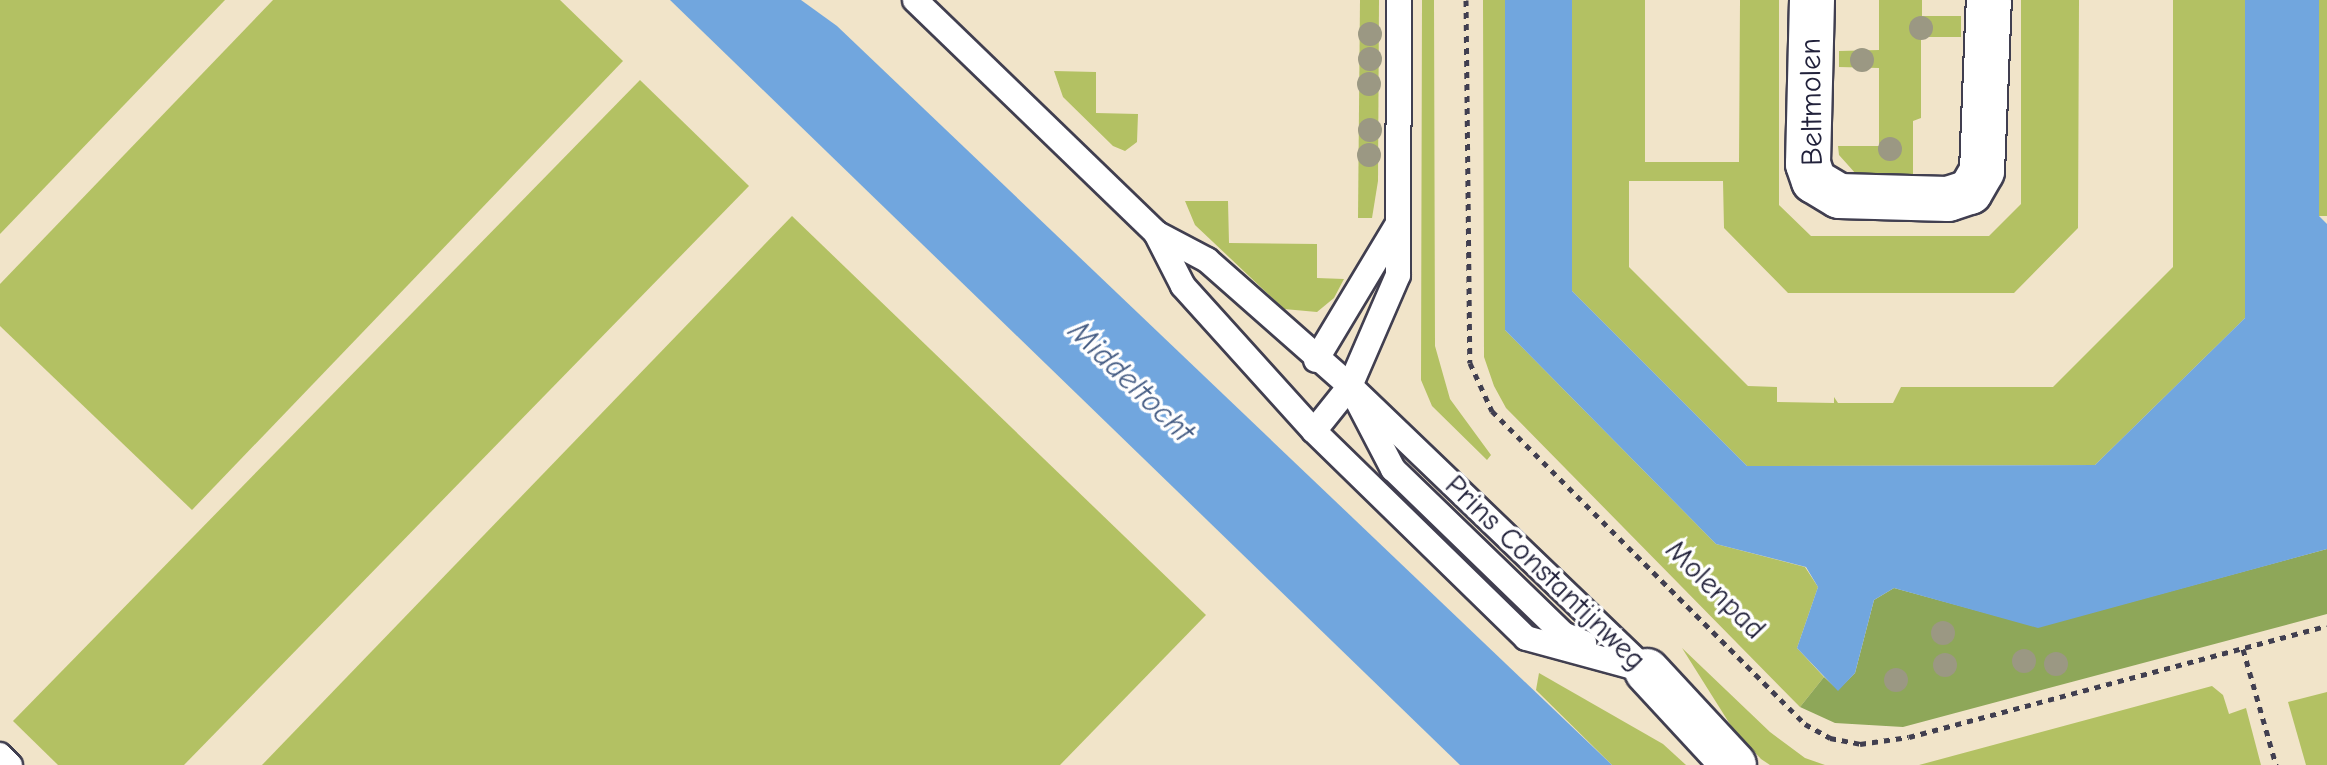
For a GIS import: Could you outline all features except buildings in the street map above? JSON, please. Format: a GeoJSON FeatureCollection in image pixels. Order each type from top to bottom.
{"type":"FeatureCollection","features":[{"type":"Feature","properties":{"kind":"street","name":"Beltmolen"},"geometry":{"type":"LineString","coordinates":[[1812,0],[1808,164],[1814,181],[1839,196],[1948,199],[1970,192],[1982,171],[1989,0]]}},
{"type":"Feature","properties":{"kind":"street","name":"Prins Constantijnweg"},"geometry":{"type":"LineString","coordinates":[[1647,671],[1734,765]]}},
{"type":"Feature","properties":{"kind":"lane"},"geometry":{"type":"LineString","coordinates":[[915,0],[1156,233],[1207,260],[1316,360],[1350,386],[1393,469],[1563,634],[1647,671]]}},
{"type":"Feature","properties":{"kind":"lane"},"geometry":{"type":"LineString","coordinates":[[1314,431],[1350,386],[1398,275],[1399,0]]}},
{"type":"Feature","properties":{"kind":"lane"},"geometry":{"type":"LineString","coordinates":[[1316,360],[1397,225]]}},
{"type":"Feature","properties":{"kind":"lane"},"geometry":{"type":"LineString","coordinates":[[1156,233],[1183,286],[1314,431],[1526,638],[1647,671]]}},
{"type":"Feature","properties":{"kind":"lane"},"geometry":{"type":"LineString","coordinates":[[0,755],[10,765]]}},
{"type":"Feature","properties":{"kind":"path","name":"Molenpad"},"geometry":{"type":"LineString","coordinates":[[1466,0],[1470,363],[1492,411],[1805,724],[1830,738],[1860,744],[1909,737],[2327,626]]}},
{"type":"Feature","properties":{"kind":"path"},"geometry":{"type":"LineString","coordinates":[[2243,649],[2276,765]]}},
{"type":"Feature","properties":{"kind":"green space"},"geometry":{"type":"Polygon","coordinates":[[[0,0],[225,0],[0,234],[0,0]]]}},
{"type":"Feature","properties":{"kind":"green space"},"geometry":{"type":"Polygon","coordinates":[[[273,0],[560,0],[623,61],[192,510],[0,326],[0,284],[273,0]]]}},
{"type":"Feature","properties":{"kind":"green space"},"geometry":{"type":"Polygon","coordinates":[[[1360,0],[1379,0],[1378,181],[1372,218],[1358,218],[1360,0]]]}},
{"type":"Feature","properties":{"kind":"green space"},"geometry":{"type":"Polygon","coordinates":[[[1422,0],[1434,0],[1435,346],[1450,399],[1491,455],[1487,460],[1432,406],[1421,380],[1422,0]]]}},
{"type":"Feature","properties":{"kind":"green space"},"geometry":{"type":"Polygon","coordinates":[[[1483,0],[1505,0],[1505,330],[1716,544],[1805,567],[1818,587],[1797,648],[1824,677],[1800,707],[1506,408],[1494,386],[1484,357],[1483,0]]]}},
{"type":"Feature","properties":{"kind":"green space"},"geometry":{"type":"Polygon","coordinates":[[[1572,0],[1645,0],[1645,162],[1739,162],[1740,0],[1779,0],[1779,205],[1811,236],[1989,236],[2021,204],[2021,0],[2079,0],[2078,228],[2014,293],[1788,293],[1724,228],[1723,181],[1629,181],[1629,267],[1748,386],[1777,387],[1777,402],[1834,403],[1834,397],[1838,403],[1893,403],[1901,387],[2053,387],[2173,267],[2173,0],[2245,0],[2245,318],[2095,465],[1747,466],[1572,291],[1572,0]]]}},
{"type":"Feature","properties":{"kind":"green space"},"geometry":{"type":"Polygon","coordinates":[[[1879,0],[1922,0],[1922,16],[1961,16],[1961,37],[1921,37],[1921,118],[1913,121],[1913,176],[1856,174],[1839,155],[1838,146],[1879,146],[1879,68],[1839,67],[1839,51],[1879,50],[1879,0]]]}},
{"type":"Feature","properties":{"kind":"green space"},"geometry":{"type":"Polygon","coordinates":[[[2319,0],[2327,0],[2327,216],[2319,216],[2319,0]]]}},
{"type":"Feature","properties":{"kind":"green space"},"geometry":{"type":"Polygon","coordinates":[[[1054,71],[1096,72],[1096,113],[1138,114],[1137,142],[1125,151],[1113,146],[1063,97],[1054,71]]]}},
{"type":"Feature","properties":{"kind":"green space"},"geometry":{"type":"Polygon","coordinates":[[[640,80],[749,186],[184,765],[58,765],[13,721],[640,80]]]}},
{"type":"Feature","properties":{"kind":"green space"},"geometry":{"type":"Polygon","coordinates":[[[1185,201],[1228,201],[1229,243],[1317,244],[1317,278],[1344,279],[1334,298],[1317,312],[1284,309],[1195,225],[1185,201]]]}},
{"type":"Feature","properties":{"kind":"green space"},"geometry":{"type":"Polygon","coordinates":[[[792,216],[1206,615],[1060,765],[262,765],[792,216]]]}},
{"type":"Feature","properties":{"kind":"green space"},"geometry":{"type":"Polygon","coordinates":[[[2327,549],[2327,614],[1903,727],[1835,723],[1800,707],[1824,677],[1838,690],[1855,673],[1874,600],[1894,588],[2038,627],[2327,549]]]}},
{"type":"Feature","properties":{"kind":"green space"},"geometry":{"type":"Polygon","coordinates":[[[1682,648],[1770,732],[1805,758],[1825,765],[1770,765],[1761,759],[1733,729],[1682,648]]]}},
{"type":"Feature","properties":{"kind":"green space"},"geometry":{"type":"Polygon","coordinates":[[[1539,673],[1663,744],[1686,765],[1612,765],[1536,690],[1539,673]]]}},
{"type":"Feature","properties":{"kind":"green space"},"geometry":{"type":"Polygon","coordinates":[[[2212,686],[2223,695],[2229,714],[2246,708],[2261,765],[1919,765],[2212,686]]]}},
{"type":"Feature","properties":{"kind":"green space"},"geometry":{"type":"Polygon","coordinates":[[[2327,692],[2327,765],[2306,765],[2288,702],[2327,692]]]}},
{"type":"Feature","properties":{"kind":"water","name":"Middeltocht"},"geometry":{"type":"Polygon","coordinates":[[[670,0],[801,0],[837,26],[1612,765],[1460,765],[670,0]]]}},
{"type":"Feature","properties":{"kind":"water"},"geometry":{"type":"Polygon","coordinates":[[[1505,0],[1572,0],[1572,291],[1747,466],[2095,465],[2245,318],[2245,0],[2319,0],[2319,216],[2327,224],[2327,549],[2038,628],[1894,588],[1874,600],[1855,673],[1838,691],[1797,648],[1818,587],[1806,567],[1716,544],[1505,330],[1505,0]]]}}]}
